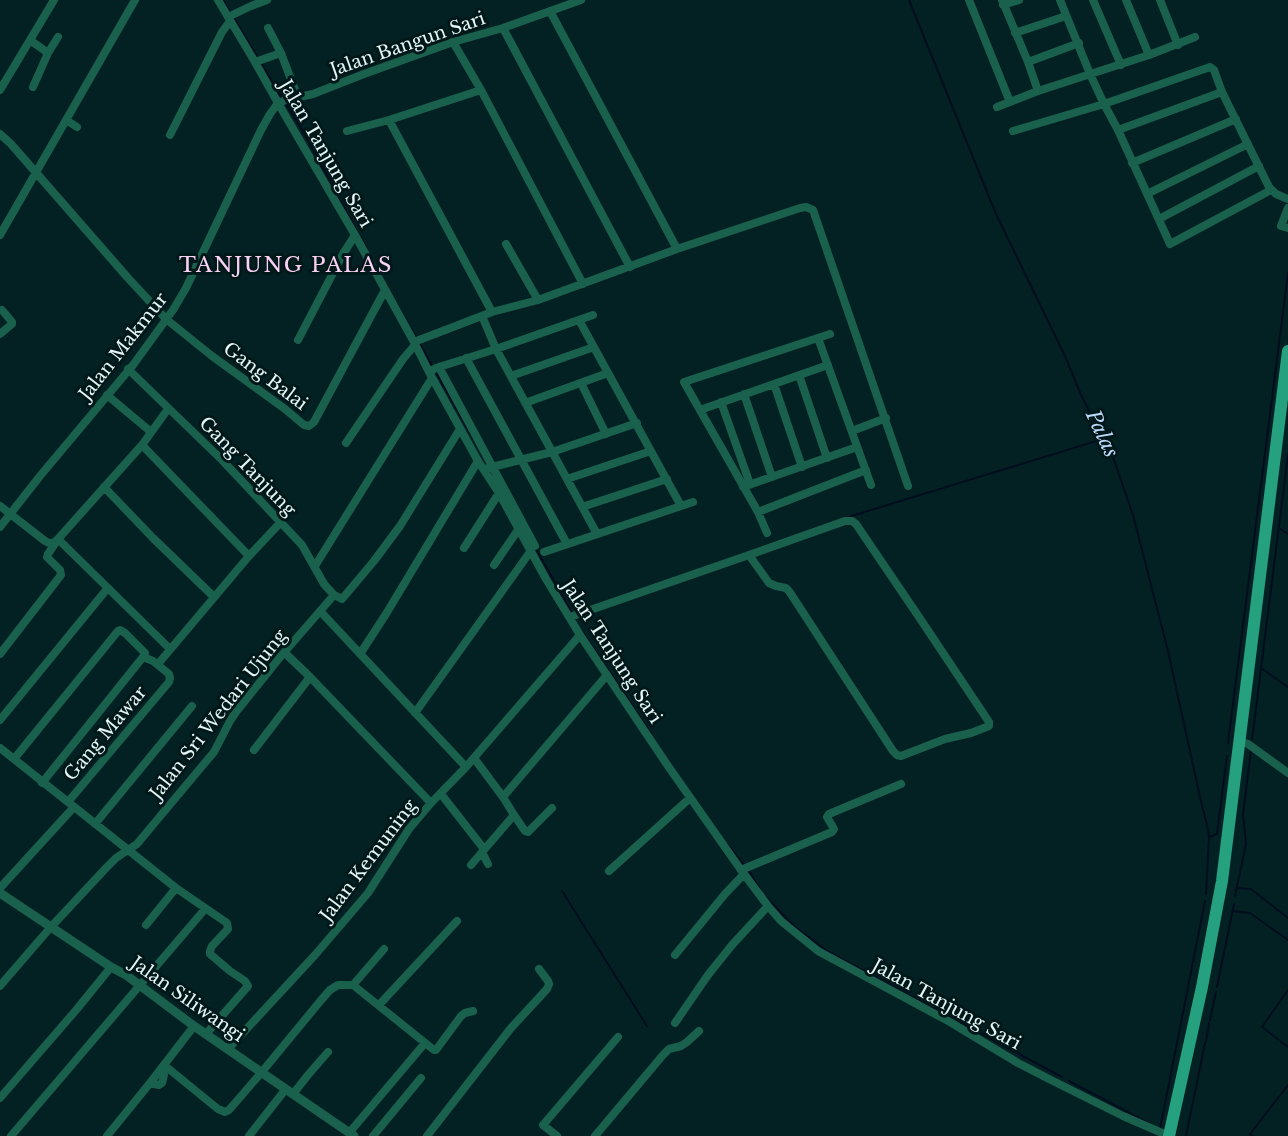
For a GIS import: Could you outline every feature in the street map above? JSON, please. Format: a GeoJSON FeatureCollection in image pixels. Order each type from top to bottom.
{"type":"FeatureCollection","features":[{"type":"Feature","properties":{"kind":"main road"},"geometry":{"type":"LineString","coordinates":[[1169,1136],[1202,987],[1222,881],[1288,351]]}},
{"type":"Feature","properties":{"kind":"street"},"geometry":{"type":"LineString","coordinates":[[0,90],[54,0]]}},
{"type":"Feature","properties":{"kind":"street"},"geometry":{"type":"LineString","coordinates":[[0,236],[135,0]]}},
{"type":"Feature","properties":{"kind":"street","name":"Jalan Tanjung Sari"},"geometry":{"type":"LineString","coordinates":[[218,0],[282,101],[385,290],[433,371],[460,429],[478,461],[488,468],[499,493],[572,616],[580,635],[690,798],[768,906],[781,921],[818,951],[950,1022],[1018,1063],[1123,1116],[1169,1136]]}},
{"type":"Feature","properties":{"kind":"street"},"geometry":{"type":"LineString","coordinates":[[170,135],[229,19],[267,0]]}},
{"type":"Feature","properties":{"kind":"street","name":"Jalan Bangun Sari"},"geometry":{"type":"LineString","coordinates":[[282,101],[313,94],[453,42],[502,28],[580,0]]}},
{"type":"Feature","properties":{"kind":"street"},"geometry":{"type":"LineString","coordinates":[[969,0],[1010,102]]}},
{"type":"Feature","properties":{"kind":"street"},"geometry":{"type":"LineString","coordinates":[[1019,0],[1002,2],[1038,91]]}},
{"type":"Feature","properties":{"kind":"street"},"geometry":{"type":"LineString","coordinates":[[1060,0],[1090,74],[1170,244],[1271,190]]}},
{"type":"Feature","properties":{"kind":"street"},"geometry":{"type":"LineString","coordinates":[[1093,0],[1121,65]]}},
{"type":"Feature","properties":{"kind":"street"},"geometry":{"type":"LineString","coordinates":[[1126,0],[1149,56]]}},
{"type":"Feature","properties":{"kind":"street"},"geometry":{"type":"LineString","coordinates":[[1160,0],[1178,45]]}},
{"type":"Feature","properties":{"kind":"street"},"geometry":{"type":"LineString","coordinates":[[549,11],[677,249]]}},
{"type":"Feature","properties":{"kind":"street"},"geometry":{"type":"LineString","coordinates":[[1015,33],[1066,16]]}},
{"type":"Feature","properties":{"kind":"street"},"geometry":{"type":"LineString","coordinates":[[268,28],[281,53],[297,98]]}},
{"type":"Feature","properties":{"kind":"street"},"geometry":{"type":"LineString","coordinates":[[502,28],[630,267]]}},
{"type":"Feature","properties":{"kind":"street"},"geometry":{"type":"LineString","coordinates":[[33,87],[58,37]]}},
{"type":"Feature","properties":{"kind":"street"},"geometry":{"type":"LineString","coordinates":[[997,107],[1038,91],[1149,56],[1195,37]]}},
{"type":"Feature","properties":{"kind":"street"},"geometry":{"type":"LineString","coordinates":[[30,40],[48,53]]}},
{"type":"Feature","properties":{"kind":"street"},"geometry":{"type":"LineString","coordinates":[[453,42],[481,90],[583,284]]}},
{"type":"Feature","properties":{"kind":"street"},"geometry":{"type":"LineString","coordinates":[[1028,62],[1078,43]]}},
{"type":"Feature","properties":{"kind":"street"},"geometry":{"type":"LineString","coordinates":[[258,61],[281,53]]}},
{"type":"Feature","properties":{"kind":"street"},"geometry":{"type":"LineString","coordinates":[[1013,131],[1104,104],[1209,67],[1214,70],[1222,92],[1271,190],[1288,199]]}},
{"type":"Feature","properties":{"kind":"street"},"geometry":{"type":"LineString","coordinates":[[347,131],[481,90]]}},
{"type":"Feature","properties":{"kind":"street"},"geometry":{"type":"LineString","coordinates":[[1118,130],[1222,92]]}},
{"type":"Feature","properties":{"kind":"street","name":"Jalan Makmur"},"geometry":{"type":"LineString","coordinates":[[0,527],[128,369],[180,300],[261,130],[270,114],[282,101]]}},
{"type":"Feature","properties":{"kind":"street"},"geometry":{"type":"LineString","coordinates":[[1132,163],[1236,119]]}},
{"type":"Feature","properties":{"kind":"street"},"geometry":{"type":"LineString","coordinates":[[66,120],[77,127]]}},
{"type":"Feature","properties":{"kind":"street"},"geometry":{"type":"LineString","coordinates":[[389,120],[492,312]]}},
{"type":"Feature","properties":{"kind":"street"},"geometry":{"type":"LineString","coordinates":[[0,134],[166,319]]}},
{"type":"Feature","properties":{"kind":"street"},"geometry":{"type":"LineString","coordinates":[[1147,194],[1248,144]]}},
{"type":"Feature","properties":{"kind":"street"},"geometry":{"type":"LineString","coordinates":[[1159,219],[1259,166]]}},
{"type":"Feature","properties":{"kind":"street"},"geometry":{"type":"LineString","coordinates":[[346,443],[415,343],[492,312],[538,300],[677,249],[806,207],[813,210],[908,486]]}},
{"type":"Feature","properties":{"kind":"street"},"geometry":{"type":"LineString","coordinates":[[1288,208],[1281,226],[1288,228]]}},
{"type":"Feature","properties":{"kind":"street"},"geometry":{"type":"LineString","coordinates":[[298,340],[355,235]]}},
{"type":"Feature","properties":{"kind":"street"},"geometry":{"type":"LineString","coordinates":[[506,244],[538,300]]}},
{"type":"Feature","properties":{"kind":"street","name":"Gang Balai"},"geometry":{"type":"LineString","coordinates":[[166,319],[261,393],[304,425],[309,426],[314,422],[385,290]]}},
{"type":"Feature","properties":{"kind":"street"},"geometry":{"type":"LineString","coordinates":[[0,334],[12,324],[3,310]]}},
{"type":"Feature","properties":{"kind":"street"},"geometry":{"type":"LineString","coordinates":[[315,566],[433,371],[592,315]]}},
{"type":"Feature","properties":{"kind":"street"},"geometry":{"type":"LineString","coordinates":[[482,316],[496,349],[597,534]]}},
{"type":"Feature","properties":{"kind":"street"},"geometry":{"type":"LineString","coordinates":[[579,320],[681,506]]}},
{"type":"Feature","properties":{"kind":"street"},"geometry":{"type":"LineString","coordinates":[[747,486],[684,382],[830,334]]}},
{"type":"Feature","properties":{"kind":"street"},"geometry":{"type":"LineString","coordinates":[[818,338],[871,485]]}},
{"type":"Feature","properties":{"kind":"street"},"geometry":{"type":"LineString","coordinates":[[511,376],[594,347]]}},
{"type":"Feature","properties":{"kind":"street"},"geometry":{"type":"LineString","coordinates":[[466,358],[567,544]]}},
{"type":"Feature","properties":{"kind":"street"},"geometry":{"type":"LineString","coordinates":[[700,410],[828,364]]}},
{"type":"Feature","properties":{"kind":"street","name":"Gang Tanjung"},"geometry":{"type":"LineString","coordinates":[[128,369],[222,460],[302,546],[324,584],[334,595]]}},
{"type":"Feature","properties":{"kind":"street"},"geometry":{"type":"LineString","coordinates":[[433,371],[522,532],[495,564]]}},
{"type":"Feature","properties":{"kind":"street"},"geometry":{"type":"LineString","coordinates":[[525,403],[609,373]]}},
{"type":"Feature","properties":{"kind":"street"},"geometry":{"type":"LineString","coordinates":[[799,375],[827,458]]}},
{"type":"Feature","properties":{"kind":"street"},"geometry":{"type":"LineString","coordinates":[[581,383],[606,434]]}},
{"type":"Feature","properties":{"kind":"street"},"geometry":{"type":"LineString","coordinates":[[774,384],[802,467]]}},
{"type":"Feature","properties":{"kind":"street"},"geometry":{"type":"LineString","coordinates":[[744,394],[772,477]]}},
{"type":"Feature","properties":{"kind":"street"},"geometry":{"type":"LineString","coordinates":[[107,395],[151,432]]}},
{"type":"Feature","properties":{"kind":"street"},"geometry":{"type":"LineString","coordinates":[[721,402],[747,486],[768,533]]}},
{"type":"Feature","properties":{"kind":"street"},"geometry":{"type":"LineString","coordinates":[[0,654],[61,575],[60,570],[47,557],[48,554],[142,445],[168,409]]}},
{"type":"Feature","properties":{"kind":"street"},"geometry":{"type":"LineString","coordinates":[[852,431],[886,418]]}},
{"type":"Feature","properties":{"kind":"street"},"geometry":{"type":"LineString","coordinates":[[488,468],[552,452],[637,423]]}},
{"type":"Feature","properties":{"kind":"street"},"geometry":{"type":"LineString","coordinates":[[334,595],[342,599],[374,561],[400,525],[460,429]]}},
{"type":"Feature","properties":{"kind":"street"},"geometry":{"type":"LineString","coordinates":[[142,445],[249,556]]}},
{"type":"Feature","properties":{"kind":"street"},"geometry":{"type":"LineString","coordinates":[[747,486],[857,447]]}},
{"type":"Feature","properties":{"kind":"street"},"geometry":{"type":"LineString","coordinates":[[567,479],[651,451]]}},
{"type":"Feature","properties":{"kind":"street"},"geometry":{"type":"LineString","coordinates":[[360,654],[478,461]]}},
{"type":"Feature","properties":{"kind":"street"},"geometry":{"type":"LineString","coordinates":[[758,512],[866,470]]}},
{"type":"Feature","properties":{"kind":"street"},"geometry":{"type":"LineString","coordinates":[[582,507],[667,478]]}},
{"type":"Feature","properties":{"kind":"street"},"geometry":{"type":"LineString","coordinates":[[104,487],[214,597]]}},
{"type":"Feature","properties":{"kind":"street"},"geometry":{"type":"LineString","coordinates":[[464,548],[499,493]]}},
{"type":"Feature","properties":{"kind":"street"},"geometry":{"type":"LineString","coordinates":[[544,552],[693,502]]}},
{"type":"Feature","properties":{"kind":"street"},"geometry":{"type":"LineString","coordinates":[[0,506],[49,543],[58,540]]}},
{"type":"Feature","properties":{"kind":"street"},"geometry":{"type":"LineString","coordinates":[[572,616],[845,521],[852,521],[921,620],[989,722],[989,726],[945,739],[901,756],[897,755],[789,591],[769,583],[749,555]]}},
{"type":"Feature","properties":{"kind":"street"},"geometry":{"type":"LineString","coordinates":[[143,657],[158,664],[249,556],[280,523]]}},
{"type":"Feature","properties":{"kind":"street"},"geometry":{"type":"LineString","coordinates":[[58,540],[170,649]]}},
{"type":"Feature","properties":{"kind":"street"},"geometry":{"type":"LineString","coordinates":[[416,712],[532,549]]}},
{"type":"Feature","properties":{"kind":"street"},"geometry":{"type":"LineString","coordinates":[[0,720],[107,589]]}},
{"type":"Feature","properties":{"kind":"street","name":"Jalan Sri Wedari Ujung"},"geometry":{"type":"LineString","coordinates":[[0,986],[106,868],[136,844],[214,752],[236,712],[334,595]]}},
{"type":"Feature","properties":{"kind":"street"},"geometry":{"type":"LineString","coordinates":[[320,611],[466,767]]}},
{"type":"Feature","properties":{"kind":"street"},"geometry":{"type":"LineString","coordinates":[[14,759],[118,631],[122,631],[145,653],[143,657],[42,783]]}},
{"type":"Feature","properties":{"kind":"street","name":"Jalan Kemuning"},"geometry":{"type":"LineString","coordinates":[[228,1049],[299,973],[368,893],[409,829],[474,758],[580,635]]}},
{"type":"Feature","properties":{"kind":"street"},"geometry":{"type":"LineString","coordinates":[[285,652],[431,803]]}},
{"type":"Feature","properties":{"kind":"street","name":"Gang Mawar"},"geometry":{"type":"LineString","coordinates":[[0,888],[71,805],[167,686],[170,676],[158,664]]}},
{"type":"Feature","properties":{"kind":"street"},"geometry":{"type":"LineString","coordinates":[[503,797],[607,675]]}},
{"type":"Feature","properties":{"kind":"street"},"geometry":{"type":"LineString","coordinates":[[254,750],[310,677]]}},
{"type":"Feature","properties":{"kind":"street"},"geometry":{"type":"LineString","coordinates":[[94,824],[192,706]]}},
{"type":"Feature","properties":{"kind":"street"},"geometry":{"type":"LineString","coordinates":[[1239,741],[1248,744],[1288,772]]}},
{"type":"Feature","properties":{"kind":"street"},"geometry":{"type":"LineString","coordinates":[[0,748],[176,888],[228,925],[228,928],[212,946],[210,954],[245,981],[248,986],[206,1034]]}},
{"type":"Feature","properties":{"kind":"street"},"geometry":{"type":"LineString","coordinates":[[474,758],[525,831],[528,832],[552,808]]}},
{"type":"Feature","properties":{"kind":"street"},"geometry":{"type":"LineString","coordinates":[[675,955],[742,872],[832,832],[834,829],[827,817],[829,814],[902,784]]}},
{"type":"Feature","properties":{"kind":"street"},"geometry":{"type":"LineString","coordinates":[[441,794],[483,850],[488,864]]}},
{"type":"Feature","properties":{"kind":"street"},"geometry":{"type":"LineString","coordinates":[[609,871],[690,798]]}},
{"type":"Feature","properties":{"kind":"street"},"geometry":{"type":"LineString","coordinates":[[471,865],[514,815]]}},
{"type":"Feature","properties":{"kind":"street"},"geometry":{"type":"LineString","coordinates":[[146,925],[176,888]]}},
{"type":"Feature","properties":{"kind":"street","name":"Jalan Siliwangi"},"geometry":{"type":"LineString","coordinates":[[0,893],[50,928],[141,985],[194,1026],[351,1134]]}},
{"type":"Feature","properties":{"kind":"street"},"geometry":{"type":"LineString","coordinates":[[675,1023],[708,975],[768,906]]}},
{"type":"Feature","properties":{"kind":"street"},"geometry":{"type":"LineString","coordinates":[[11,1136],[205,909]]}},
{"type":"Feature","properties":{"kind":"street"},"geometry":{"type":"LineString","coordinates":[[379,1005],[457,921]]}},
{"type":"Feature","properties":{"kind":"street"},"geometry":{"type":"LineString","coordinates":[[353,985],[384,949]]}},
{"type":"Feature","properties":{"kind":"street"},"geometry":{"type":"LineString","coordinates":[[0,1098],[111,967]]}},
{"type":"Feature","properties":{"kind":"street"},"geometry":{"type":"LineString","coordinates":[[427,1136],[512,1028],[547,989],[548,981],[539,969]]}},
{"type":"Feature","properties":{"kind":"street"},"geometry":{"type":"LineString","coordinates":[[163,1067],[225,1112],[261,1073],[330,990],[338,985],[353,985],[436,1050],[461,1016],[465,1012],[473,1011]]}},
{"type":"Feature","properties":{"kind":"street"},"geometry":{"type":"LineString","coordinates":[[107,1136],[194,1026]]}},
{"type":"Feature","properties":{"kind":"street"},"geometry":{"type":"LineString","coordinates":[[595,1136],[663,1055],[669,1049],[681,1046],[699,1031]]}},
{"type":"Feature","properties":{"kind":"street"},"geometry":{"type":"LineString","coordinates":[[557,1136],[543,1125],[618,1037]]}},
{"type":"Feature","properties":{"kind":"street"},"geometry":{"type":"LineString","coordinates":[[351,1134],[425,1043]]}},
{"type":"Feature","properties":{"kind":"street"},"geometry":{"type":"LineString","coordinates":[[249,1136],[328,1052]]}},
{"type":"Feature","properties":{"kind":"street"},"geometry":{"type":"LineString","coordinates":[[373,1136],[421,1078]]}},
{"type":"Feature","properties":{"kind":"waterway"},"geometry":{"type":"LineString","coordinates":[[223,0],[231,13]]}},
{"type":"Feature","properties":{"kind":"waterway","name":"Palas"},"geometry":{"type":"LineString","coordinates":[[909,0],[996,214],[1065,356],[1081,395],[1113,457],[1133,515],[1168,651],[1208,829],[1206,894]]}},
{"type":"Feature","properties":{"kind":"waterway"},"geometry":{"type":"LineString","coordinates":[[234,18],[282,98]]}},
{"type":"Feature","properties":{"kind":"waterway"},"geometry":{"type":"LineString","coordinates":[[285,102],[367,249]]}},
{"type":"Feature","properties":{"kind":"waterway"},"geometry":{"type":"LineString","coordinates":[[1228,743],[1288,273]]}},
{"type":"Feature","properties":{"kind":"waterway"},"geometry":{"type":"LineString","coordinates":[[397,304],[417,339]]}},
{"type":"Feature","properties":{"kind":"waterway"},"geometry":{"type":"LineString","coordinates":[[420,344],[473,438]]}},
{"type":"Feature","properties":{"kind":"waterway"},"geometry":{"type":"LineString","coordinates":[[845,518],[1103,439]]}},
{"type":"Feature","properties":{"kind":"waterway"},"geometry":{"type":"LineString","coordinates":[[1252,740],[1288,454]]}},
{"type":"Feature","properties":{"kind":"waterway"},"geometry":{"type":"LineString","coordinates":[[1279,528],[1288,534]]}},
{"type":"Feature","properties":{"kind":"waterway"},"geometry":{"type":"LineString","coordinates":[[535,547],[572,613]]}},
{"type":"Feature","properties":{"kind":"waterway"},"geometry":{"type":"LineString","coordinates":[[582,631],[651,733]]}},
{"type":"Feature","properties":{"kind":"waterway"},"geometry":{"type":"LineString","coordinates":[[1261,668],[1288,687]]}},
{"type":"Feature","properties":{"kind":"waterway"},"geometry":{"type":"LineString","coordinates":[[1235,896],[1246,844],[1243,814],[1251,750]]}},
{"type":"Feature","properties":{"kind":"waterway"},"geometry":{"type":"LineString","coordinates":[[1209,837],[1217,834],[1227,756]]}},
{"type":"Feature","properties":{"kind":"waterway"},"geometry":{"type":"LineString","coordinates":[[727,844],[744,865]]}},
{"type":"Feature","properties":{"kind":"waterway"},"geometry":{"type":"LineString","coordinates":[[749,871],[760,889]]}},
{"type":"Feature","properties":{"kind":"waterway"},"geometry":{"type":"LineString","coordinates":[[1237,888],[1251,889],[1288,918]]}},
{"type":"Feature","properties":{"kind":"waterway"},"geometry":{"type":"LineString","coordinates":[[562,891],[647,1026]]}},
{"type":"Feature","properties":{"kind":"waterway"},"geometry":{"type":"LineString","coordinates":[[765,896],[794,926],[827,951],[1062,1077]]}},
{"type":"Feature","properties":{"kind":"waterway"},"geometry":{"type":"LineString","coordinates":[[1160,1129],[1205,901]]}},
{"type":"Feature","properties":{"kind":"waterway"},"geometry":{"type":"LineString","coordinates":[[1217,987],[1234,904]]}},
{"type":"Feature","properties":{"kind":"waterway"},"geometry":{"type":"LineString","coordinates":[[1232,911],[1250,913],[1288,940]]}},
{"type":"Feature","properties":{"kind":"waterway"},"geometry":{"type":"LineString","coordinates":[[1288,990],[1262,1027],[1288,1047]]}},
{"type":"Feature","properties":{"kind":"waterway"},"geometry":{"type":"LineString","coordinates":[[1210,1020],[1216,992]]}},
{"type":"Feature","properties":{"kind":"waterway"},"geometry":{"type":"LineString","coordinates":[[1206,1041],[1209,1023]]}},
{"type":"Feature","properties":{"kind":"waterway"},"geometry":{"type":"LineString","coordinates":[[1186,1136],[1205,1043]]}},
{"type":"Feature","properties":{"kind":"waterway"},"geometry":{"type":"LineString","coordinates":[[1069,1081],[1150,1124]]}},
{"type":"Feature","properties":{"kind":"waterway"},"geometry":{"type":"LineString","coordinates":[[1253,1136],[1250,1134],[1288,1085]]}},
{"type":"Feature","properties":{"kind":"district","name":"TANJUNG PALAS"},"geometry":{"type":"Point","coordinates":[286,266]}}]}
